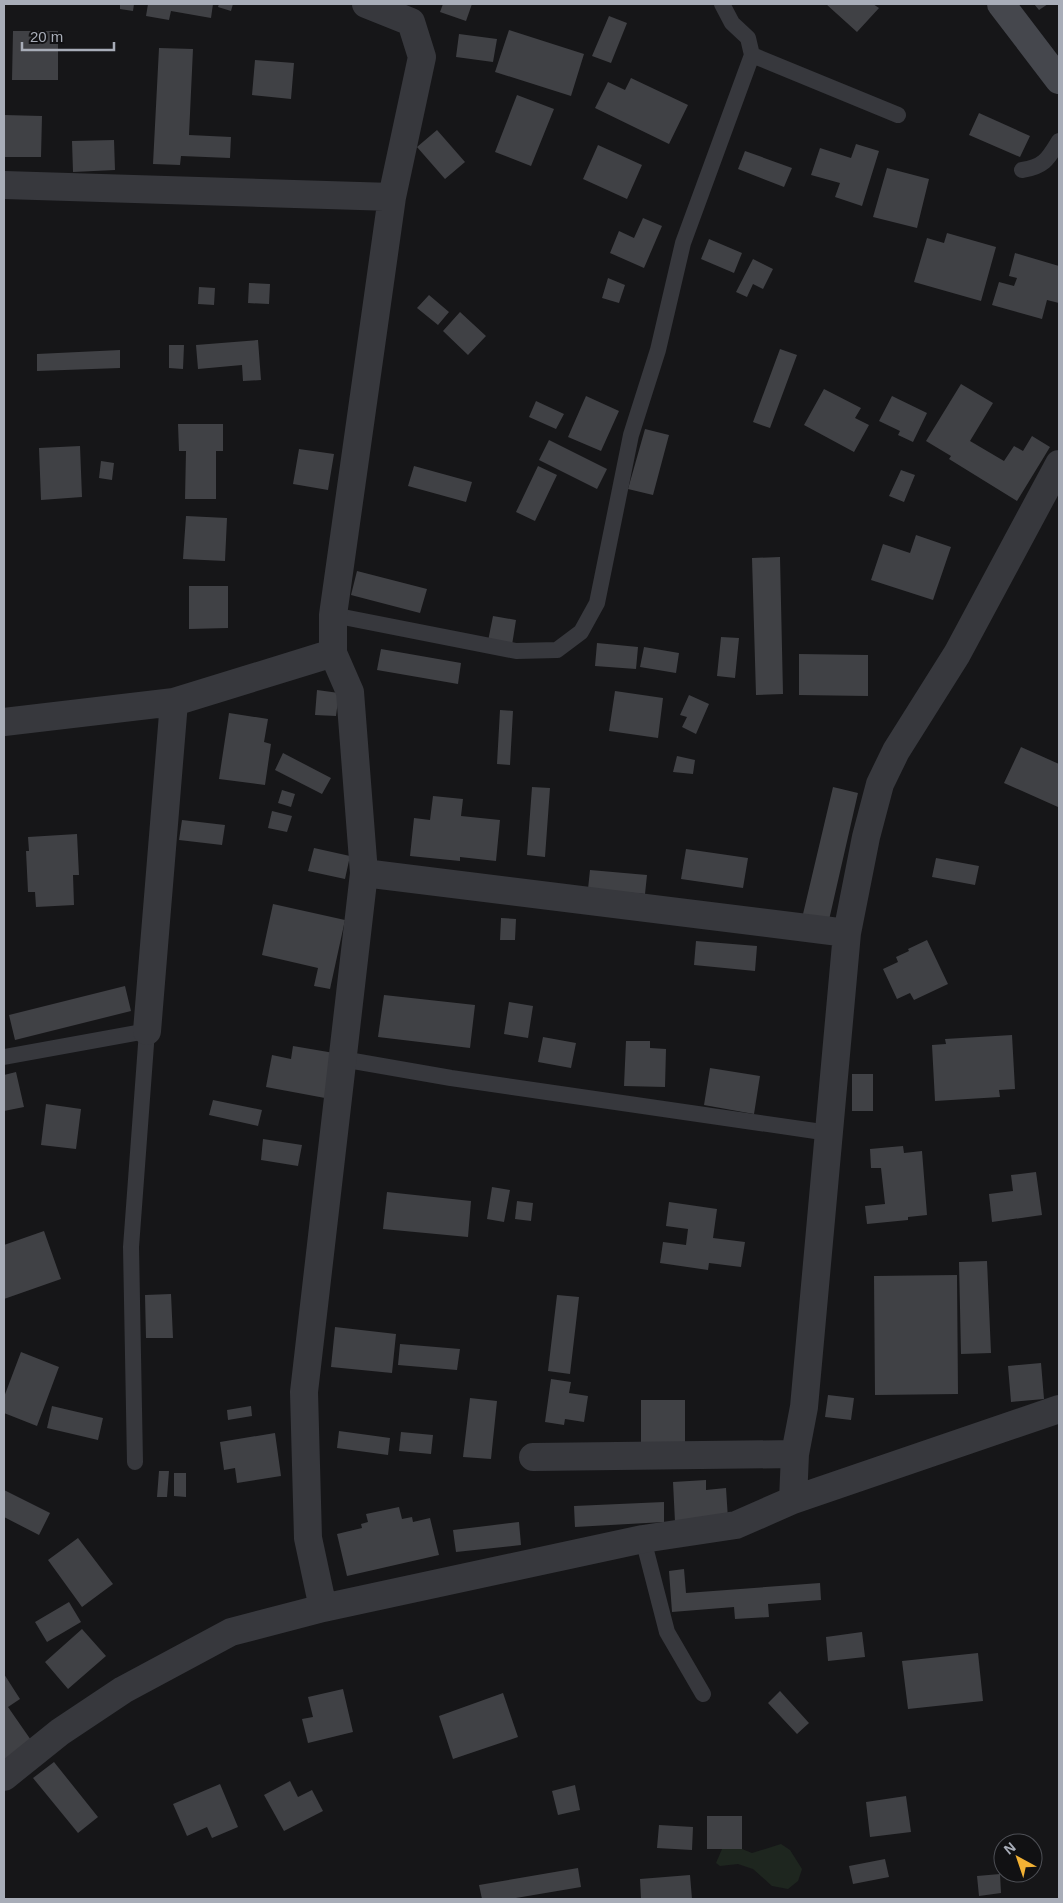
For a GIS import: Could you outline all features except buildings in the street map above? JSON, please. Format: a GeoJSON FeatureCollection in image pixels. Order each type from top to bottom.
{"type":"FeatureCollection","features":[{"type":"Feature","properties":{"kind":"main road"},"geometry":{"type":"LineString","coordinates":[[1001,4],[1059,80]]}},
{"type":"Feature","properties":{"kind":"street"},"geometry":{"type":"LineString","coordinates":[[323,1608],[308,1538],[304,1392],[364,873],[350,692],[333,653],[333,615],[392,197],[422,57],[411,22],[366,4]]}},
{"type":"Feature","properties":{"kind":"street"},"geometry":{"type":"LineString","coordinates":[[4,185],[392,197]]}},
{"type":"Feature","properties":{"kind":"street"},"geometry":{"type":"LineString","coordinates":[[793,1500],[795,1454],[804,1407],[847,933],[866,837],[880,784],[896,751],[957,654],[1059,464]]}},
{"type":"Feature","properties":{"kind":"street"},"geometry":{"type":"LineString","coordinates":[[4,722],[174,702],[333,653]]}},
{"type":"Feature","properties":{"kind":"street"},"geometry":{"type":"LineString","coordinates":[[147,1031],[174,702]]}},
{"type":"Feature","properties":{"kind":"street"},"geometry":{"type":"LineString","coordinates":[[364,873],[847,933]]}},
{"type":"Feature","properties":{"kind":"street"},"geometry":{"type":"LineString","coordinates":[[4,1777],[60,1732],[123,1690],[231,1632],[323,1608],[643,1538],[736,1525],[793,1500],[1059,1409]]}},
{"type":"Feature","properties":{"kind":"street"},"geometry":{"type":"LineString","coordinates":[[533,1456],[795,1454]]}},
{"type":"Feature","properties":{"kind":"lane"},"geometry":{"type":"LineString","coordinates":[[333,615],[516,651],[557,650],[581,632],[597,604],[631,435],[658,350],[683,243],[752,55],[748,38],[732,23],[718,4]]}},
{"type":"Feature","properties":{"kind":"lane"},"geometry":{"type":"LineString","coordinates":[[752,55],[898,115]]}},
{"type":"Feature","properties":{"kind":"lane"},"geometry":{"type":"LineString","coordinates":[[1022,170],[1037,168],[1049,157],[1059,141]]}},
{"type":"Feature","properties":{"kind":"lane"},"geometry":{"type":"LineString","coordinates":[[4,1057],[147,1031],[131,1246],[135,1462]]}},
{"type":"Feature","properties":{"kind":"lane"},"geometry":{"type":"LineString","coordinates":[[342,1059],[451,1078],[829,1132]]}},
{"type":"Feature","properties":{"kind":"lane"},"geometry":{"type":"LineString","coordinates":[[643,1538],[667,1632],[703,1694]]}},
{"type":"Feature","properties":{"kind":"shaded area"},"geometry":{"type":"Polygon","coordinates":[[[781,1844],[790,1850],[802,1869],[798,1881],[788,1889],[772,1886],[753,1869],[738,1864],[720,1866],[716,1863],[722,1849],[742,1849],[752,1853],[781,1844]]]}}]}
